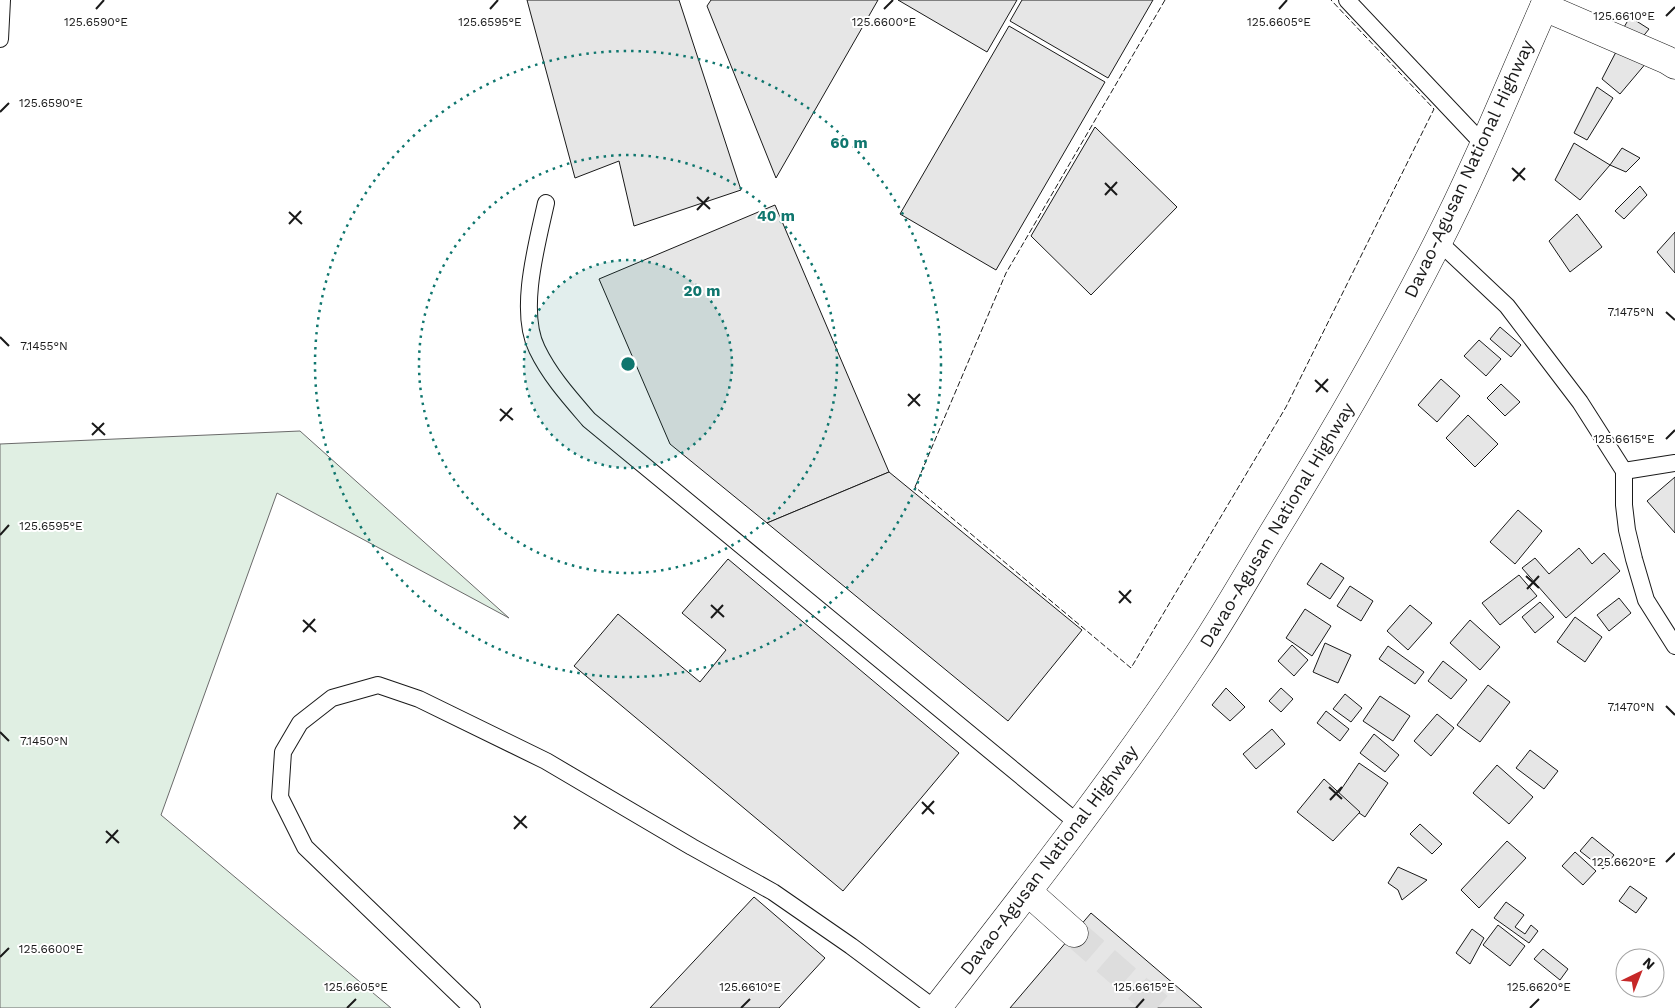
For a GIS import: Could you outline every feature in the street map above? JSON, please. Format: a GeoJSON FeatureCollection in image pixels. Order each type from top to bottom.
{"type":"FeatureCollection","features":[{"type":"Feature","properties":{"kind":"main road","name":"Davao-Agusan National Highway"},"geometry":{"type":"LineString","coordinates":[[935,1008],[1028,892],[1079,824],[1197,658],[1335,432],[1388,339],[1439,242],[1546,3]]}},
{"type":"Feature","properties":{"kind":"main road"},"geometry":{"type":"LineString","coordinates":[[1546,3],[1675,65]]}},
{"type":"Feature","properties":{"kind":"main road"},"geometry":{"type":"LineString","coordinates":[[1028,892],[1074,933]]}},
{"type":"Feature","properties":{"kind":"lane"},"geometry":{"type":"LineString","coordinates":[[0,39],[2,0]]}},
{"type":"Feature","properties":{"kind":"lane"},"geometry":{"type":"LineString","coordinates":[[1347,0],[1484,145]]}},
{"type":"Feature","properties":{"kind":"lane"},"geometry":{"type":"LineString","coordinates":[[546,203],[533,265],[528,313],[536,348],[554,379],[588,420],[1079,824]]}},
{"type":"Feature","properties":{"kind":"lane"},"geometry":{"type":"LineString","coordinates":[[1439,242],[1507,306],[1580,402],[1624,471],[1624,505],[1634,560],[1646,600],[1675,646]]}},
{"type":"Feature","properties":{"kind":"lane"},"geometry":{"type":"LineString","coordinates":[[1624,471],[1675,463]]}},
{"type":"Feature","properties":{"kind":"lane"},"geometry":{"type":"LineString","coordinates":[[472,1008],[305,847],[280,797],[283,752],[300,723],[332,698],[378,685],[419,699],[546,761],[772,892],[851,946],[935,1008]]}},
{"type":"Feature","properties":{"kind":"green space"},"geometry":{"type":"Polygon","coordinates":[[[300,431],[509,618],[277,493],[161,815],[391,1008],[0,1008],[0,444],[300,431]]]}},
{"type":"Feature","properties":{"kind":"building"},"geometry":{"type":"Polygon","coordinates":[[[527,0],[679,0],[741,190],[634,226],[619,161],[575,178],[527,0]]]}},
{"type":"Feature","properties":{"kind":"building"},"geometry":{"type":"Polygon","coordinates":[[[711,0],[878,0],[776,178],[707,6],[711,0]]]}},
{"type":"Feature","properties":{"kind":"building"},"geometry":{"type":"Polygon","coordinates":[[[898,0],[1017,0],[987,52],[898,0]]]}},
{"type":"Feature","properties":{"kind":"building"},"geometry":{"type":"Polygon","coordinates":[[[1022,0],[1153,0],[1108,78],[1010,21],[1022,0]]]}},
{"type":"Feature","properties":{"kind":"building"},"geometry":{"type":"Polygon","coordinates":[[[1630,17],[1649,29],[1637,44],[1617,39],[1630,17]]]}},
{"type":"Feature","properties":{"kind":"building"},"geometry":{"type":"Polygon","coordinates":[[[1009,26],[1105,82],[996,270],[900,214],[1009,26]]]}},
{"type":"Feature","properties":{"kind":"building"},"geometry":{"type":"Polygon","coordinates":[[[1617,50],[1647,62],[1620,94],[1602,79],[1617,50]]]}},
{"type":"Feature","properties":{"kind":"building"},"geometry":{"type":"Polygon","coordinates":[[[1597,87],[1613,98],[1587,140],[1574,133],[1597,87]]]}},
{"type":"Feature","properties":{"kind":"building"},"geometry":{"type":"Polygon","coordinates":[[[1095,127],[1177,207],[1091,295],[1031,236],[1095,127]]]}},
{"type":"Feature","properties":{"kind":"building"},"geometry":{"type":"Polygon","coordinates":[[[1574,143],[1610,165],[1580,200],[1555,180],[1574,143]]]}},
{"type":"Feature","properties":{"kind":"building"},"geometry":{"type":"Polygon","coordinates":[[[1622,148],[1640,158],[1626,172],[1610,165],[1622,148]]]}},
{"type":"Feature","properties":{"kind":"building"},"geometry":{"type":"Polygon","coordinates":[[[1640,186],[1647,195],[1624,219],[1615,211],[1640,186]]]}},
{"type":"Feature","properties":{"kind":"building"},"geometry":{"type":"Polygon","coordinates":[[[775,205],[889,472],[767,523],[670,444],[599,279],[775,205]]]}},
{"type":"Feature","properties":{"kind":"building"},"geometry":{"type":"Polygon","coordinates":[[[1577,214],[1602,247],[1570,272],[1549,241],[1577,214]]]}},
{"type":"Feature","properties":{"kind":"building"},"geometry":{"type":"Polygon","coordinates":[[[1675,232],[1675,273],[1657,252],[1675,232]]]}},
{"type":"Feature","properties":{"kind":"building"},"geometry":{"type":"Polygon","coordinates":[[[1500,327],[1521,345],[1511,357],[1490,339],[1500,327]]]}},
{"type":"Feature","properties":{"kind":"building"},"geometry":{"type":"Polygon","coordinates":[[[1479,340],[1501,359],[1486,376],[1464,356],[1479,340]]]}},
{"type":"Feature","properties":{"kind":"building"},"geometry":{"type":"Polygon","coordinates":[[[1441,379],[1460,396],[1437,422],[1418,405],[1441,379]]]}},
{"type":"Feature","properties":{"kind":"building"},"geometry":{"type":"Polygon","coordinates":[[[1501,384],[1520,402],[1505,416],[1487,398],[1501,384]]]}},
{"type":"Feature","properties":{"kind":"building"},"geometry":{"type":"Polygon","coordinates":[[[1468,415],[1498,444],[1475,467],[1446,438],[1468,415]]]}},
{"type":"Feature","properties":{"kind":"building"},"geometry":{"type":"Polygon","coordinates":[[[889,472],[1082,630],[1008,721],[767,523],[889,472]]]}},
{"type":"Feature","properties":{"kind":"building"},"geometry":{"type":"Polygon","coordinates":[[[1675,477],[1675,533],[1647,501],[1675,477]]]}},
{"type":"Feature","properties":{"kind":"building"},"geometry":{"type":"Polygon","coordinates":[[[1518,510],[1542,531],[1515,564],[1490,542],[1518,510]]]}},
{"type":"Feature","properties":{"kind":"building"},"geometry":{"type":"Polygon","coordinates":[[[1579,548],[1592,564],[1604,553],[1620,571],[1566,618],[1522,568],[1535,558],[1549,574],[1579,548]]]}},
{"type":"Feature","properties":{"kind":"building"},"geometry":{"type":"Polygon","coordinates":[[[728,559],[959,753],[843,891],[574,666],[618,614],[700,682],[726,650],[682,613],[728,559]]]}},
{"type":"Feature","properties":{"kind":"building"},"geometry":{"type":"Polygon","coordinates":[[[1321,563],[1344,578],[1330,599],[1307,584],[1321,563]]]}},
{"type":"Feature","properties":{"kind":"building"},"geometry":{"type":"Polygon","coordinates":[[[1519,575],[1537,596],[1500,625],[1482,603],[1519,575]]]}},
{"type":"Feature","properties":{"kind":"building"},"geometry":{"type":"Polygon","coordinates":[[[1350,586],[1373,601],[1361,621],[1337,606],[1350,586]]]}},
{"type":"Feature","properties":{"kind":"building"},"geometry":{"type":"Polygon","coordinates":[[[1619,598],[1631,613],[1609,631],[1597,615],[1619,598]]]}},
{"type":"Feature","properties":{"kind":"building"},"geometry":{"type":"Polygon","coordinates":[[[1540,602],[1554,617],[1535,633],[1522,617],[1540,602]]]}},
{"type":"Feature","properties":{"kind":"building"},"geometry":{"type":"Polygon","coordinates":[[[1410,605],[1432,623],[1408,650],[1387,631],[1410,605]]]}},
{"type":"Feature","properties":{"kind":"building"},"geometry":{"type":"Polygon","coordinates":[[[1305,609],[1331,626],[1312,656],[1286,638],[1305,609]]]}},
{"type":"Feature","properties":{"kind":"building"},"geometry":{"type":"Polygon","coordinates":[[[1575,617],[1602,637],[1585,662],[1557,642],[1575,617]]]}},
{"type":"Feature","properties":{"kind":"building"},"geometry":{"type":"Polygon","coordinates":[[[1470,620],[1500,647],[1480,670],[1450,643],[1470,620]]]}},
{"type":"Feature","properties":{"kind":"building"},"geometry":{"type":"Polygon","coordinates":[[[1325,643],[1351,655],[1338,683],[1313,672],[1325,643]]]}},
{"type":"Feature","properties":{"kind":"building"},"geometry":{"type":"Polygon","coordinates":[[[1292,645],[1308,660],[1294,676],[1278,661],[1292,645]]]}},
{"type":"Feature","properties":{"kind":"building"},"geometry":{"type":"Polygon","coordinates":[[[1388,646],[1424,672],[1415,684],[1379,659],[1388,646]]]}},
{"type":"Feature","properties":{"kind":"building"},"geometry":{"type":"Polygon","coordinates":[[[1443,661],[1467,680],[1451,699],[1428,681],[1443,661]]]}},
{"type":"Feature","properties":{"kind":"building"},"geometry":{"type":"Polygon","coordinates":[[[1488,685],[1510,702],[1480,742],[1457,725],[1488,685]]]}},
{"type":"Feature","properties":{"kind":"building"},"geometry":{"type":"Polygon","coordinates":[[[1226,688],[1245,707],[1230,721],[1212,705],[1226,688]]]}},
{"type":"Feature","properties":{"kind":"building"},"geometry":{"type":"Polygon","coordinates":[[[1281,688],[1293,699],[1281,712],[1269,701],[1281,688]]]}},
{"type":"Feature","properties":{"kind":"building"},"geometry":{"type":"Polygon","coordinates":[[[1345,694],[1362,708],[1351,722],[1333,709],[1345,694]]]}},
{"type":"Feature","properties":{"kind":"building"},"geometry":{"type":"Polygon","coordinates":[[[1380,696],[1410,716],[1393,741],[1363,721],[1380,696]]]}},
{"type":"Feature","properties":{"kind":"building"},"geometry":{"type":"Polygon","coordinates":[[[1326,711],[1349,729],[1340,741],[1317,723],[1326,711]]]}},
{"type":"Feature","properties":{"kind":"building"},"geometry":{"type":"Polygon","coordinates":[[[1437,714],[1454,728],[1431,756],[1414,741],[1437,714]]]}},
{"type":"Feature","properties":{"kind":"building"},"geometry":{"type":"Polygon","coordinates":[[[1272,729],[1285,744],[1256,769],[1243,754],[1272,729]]]}},
{"type":"Feature","properties":{"kind":"building"},"geometry":{"type":"Polygon","coordinates":[[[1374,734],[1399,755],[1385,772],[1360,753],[1374,734]]]}},
{"type":"Feature","properties":{"kind":"building"},"geometry":{"type":"Polygon","coordinates":[[[1530,750],[1558,771],[1544,789],[1516,768],[1530,750]]]}},
{"type":"Feature","properties":{"kind":"building"},"geometry":{"type":"Polygon","coordinates":[[[1359,763],[1388,783],[1365,817],[1336,797],[1359,763]]]}},
{"type":"Feature","properties":{"kind":"building"},"geometry":{"type":"Polygon","coordinates":[[[1497,765],[1533,797],[1509,824],[1473,793],[1497,765]]]}},
{"type":"Feature","properties":{"kind":"building"},"geometry":{"type":"Polygon","coordinates":[[[1324,779],[1360,812],[1333,841],[1297,812],[1324,779]]]}},
{"type":"Feature","properties":{"kind":"building"},"geometry":{"type":"Polygon","coordinates":[[[1420,824],[1442,844],[1432,854],[1410,834],[1420,824]]]}},
{"type":"Feature","properties":{"kind":"building"},"geometry":{"type":"Polygon","coordinates":[[[1592,837],[1614,855],[1603,869],[1580,851],[1592,837]]]}},
{"type":"Feature","properties":{"kind":"building"},"geometry":{"type":"Polygon","coordinates":[[[1507,841],[1526,858],[1479,908],[1461,890],[1507,841]]]}},
{"type":"Feature","properties":{"kind":"building"},"geometry":{"type":"Polygon","coordinates":[[[1575,852],[1596,871],[1583,885],[1562,866],[1575,852]]]}},
{"type":"Feature","properties":{"kind":"building"},"geometry":{"type":"Polygon","coordinates":[[[1398,867],[1427,880],[1402,900],[1398,890],[1388,883],[1398,867]]]}},
{"type":"Feature","properties":{"kind":"building"},"geometry":{"type":"Polygon","coordinates":[[[1630,886],[1647,898],[1636,913],[1619,901],[1630,886]]]}},
{"type":"Feature","properties":{"kind":"building"},"geometry":{"type":"Polygon","coordinates":[[[754,897],[825,958],[779,1008],[650,1008],[754,897]]]}},
{"type":"Feature","properties":{"kind":"building"},"geometry":{"type":"Polygon","coordinates":[[[1506,902],[1524,915],[1515,927],[1525,934],[1531,925],[1538,931],[1529,943],[1494,918],[1506,902]]]}},
{"type":"Feature","properties":{"kind":"building"},"geometry":{"type":"Polygon","coordinates":[[[1091,913],[1202,1008],[1010,1008],[1091,913]]]}},
{"type":"Feature","properties":{"kind":"building"},"geometry":{"type":"Polygon","coordinates":[[[1498,925],[1525,946],[1510,966],[1483,945],[1498,925]]]}},
{"type":"Feature","properties":{"kind":"building"},"geometry":{"type":"Polygon","coordinates":[[[1472,929],[1484,938],[1470,964],[1456,953],[1472,929]]]}},
{"type":"Feature","properties":{"kind":"building"},"geometry":{"type":"Polygon","coordinates":[[[1543,949],[1568,969],[1560,980],[1534,959],[1543,949]]]}},
{"type":"Feature","properties":{"kind":"tunnel"},"geometry":{"type":"LineString","coordinates":[[1074,933],[1160,1008]]}},
{"type":"Feature","properties":{"kind":"fence"},"geometry":{"type":"LineString","coordinates":[[1165,0],[1006,273],[915,487],[1131,668],[1286,407],[1434,109],[1331,0]]}}]}
